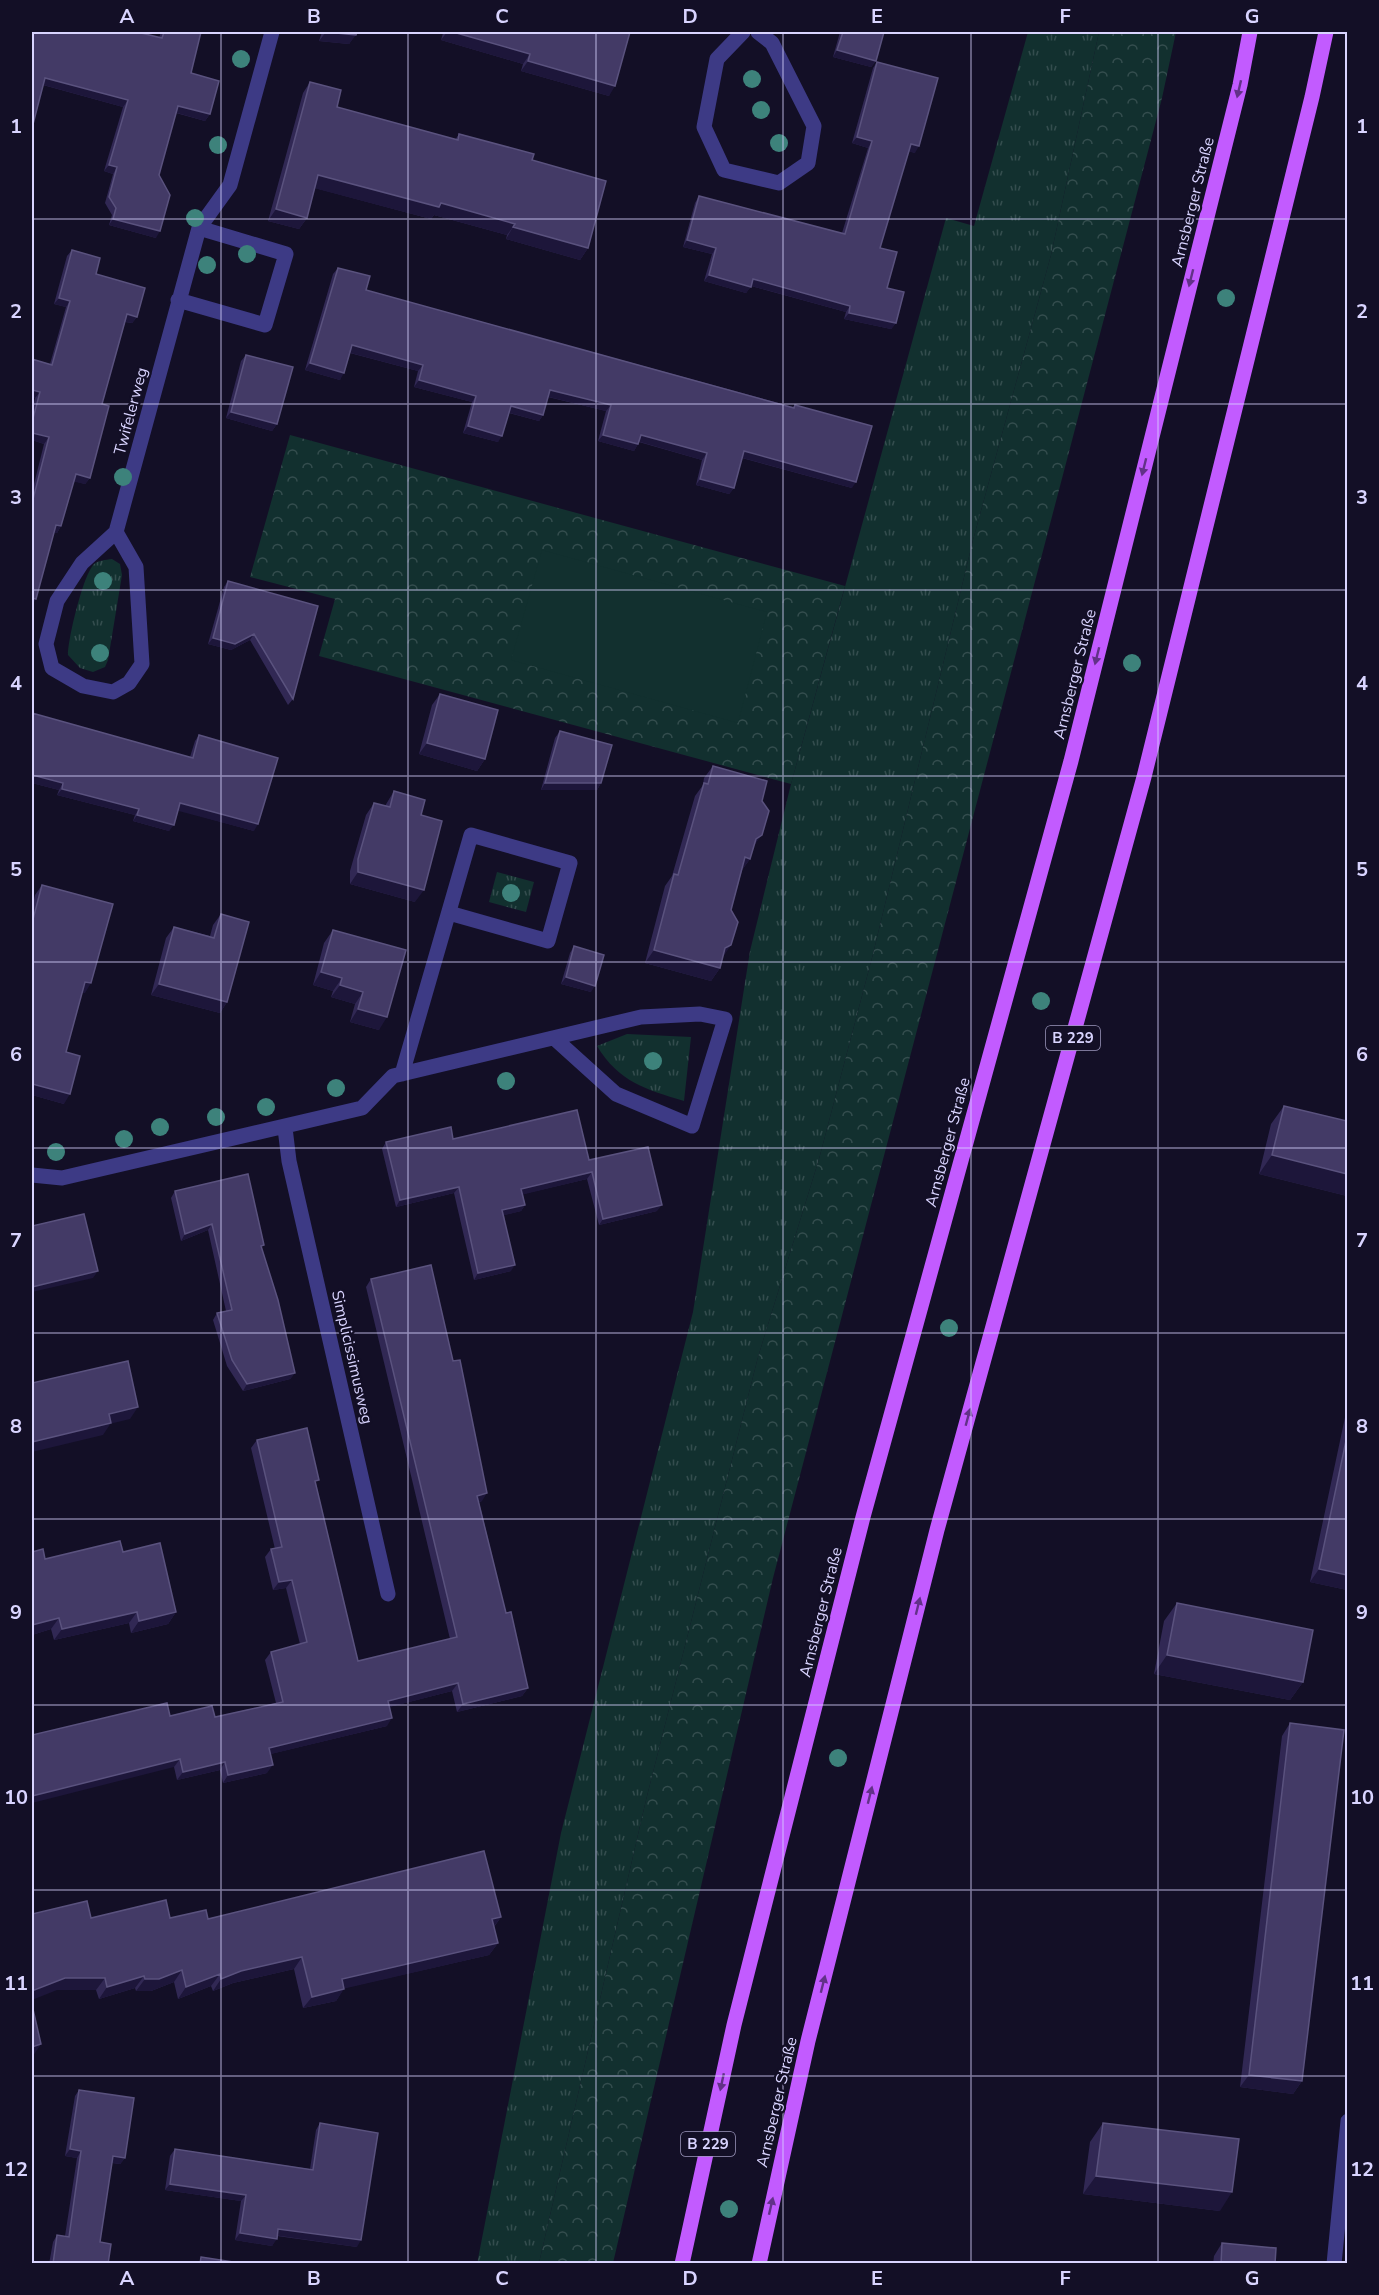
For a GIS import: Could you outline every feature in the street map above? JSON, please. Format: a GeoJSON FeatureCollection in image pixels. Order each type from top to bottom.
{"type":"FeatureCollection","features":[{"type":"Feature","properties":{"kind":"main road","name":"Arnsberger Straße"},"geometry":{"type":"LineString","coordinates":[[682,2264],[734,2025],[863,1517],[1071,761],[1240,85],[1250,32]]}},
{"type":"Feature","properties":{"kind":"main road","name":"Arnsberger Straße"},"geometry":{"type":"LineString","coordinates":[[759,2264],[808,2041],[937,1530],[1144,777],[1312,97],[1326,32]]}},
{"type":"Feature","properties":{"kind":"street","name":"Twifelerweg"},"geometry":{"type":"LineString","coordinates":[[116,532],[199,228],[230,184],[272,32]]}},
{"type":"Feature","properties":{"kind":"street"},"geometry":{"type":"LineString","coordinates":[[743,32],[717,59],[704,127],[724,170],[779,183],[808,163],[814,126],[772,43],[758,32]]}},
{"type":"Feature","properties":{"kind":"street"},"geometry":{"type":"LineString","coordinates":[[178,300],[265,325],[286,254],[199,228]]}},
{"type":"Feature","properties":{"kind":"street"},"geometry":{"type":"LineString","coordinates":[[116,532],[136,567],[142,664],[129,683],[113,692],[83,686],[52,668],[46,644],[57,601],[82,562],[116,532]]}},
{"type":"Feature","properties":{"kind":"street"},"geometry":{"type":"LineString","coordinates":[[402,1074],[471,835],[570,863],[548,941],[449,913]]}},
{"type":"Feature","properties":{"kind":"street"},"geometry":{"type":"LineString","coordinates":[[32,1175],[62,1178],[285,1128],[362,1108],[393,1076],[641,1017],[700,1014],[725,1019],[692,1126],[616,1094],[554,1038]]}},
{"type":"Feature","properties":{"kind":"street","name":"Simplicissimusweg"},"geometry":{"type":"LineString","coordinates":[[285,1128],[289,1161],[388,1594]]}},
{"type":"Feature","properties":{"kind":"street"},"geometry":{"type":"LineString","coordinates":[[1334,2264],[1346,2155],[1347,2121]]}},
{"type":"Feature","properties":{"kind":"green space"},"geometry":{"type":"Polygon","coordinates":[[[1028,32],[1099,32],[1051,255],[973,540],[873,954],[819,1159],[758,1357],[646,1800],[539,2263],[477,2264],[561,1833],[693,1312],[750,951],[791,784],[946,218],[974,226],[1028,32]]]}},
{"type":"Feature","properties":{"kind":"green space"},"geometry":{"type":"Polygon","coordinates":[[[1099,32],[1176,32],[1162,98],[773,1578],[613,2263],[539,2263],[646,1800],[758,1357],[819,1159],[873,954],[973,540],[1051,255],[1099,32]]]}},
{"type":"Feature","properties":{"kind":"green space"},"geometry":{"type":"Polygon","coordinates":[[[290,435],[845,586],[791,784],[319,656],[335,599],[250,577],[290,435]]]}},
{"type":"Feature","properties":{"kind":"green space"},"geometry":{"type":"Polygon","coordinates":[[[542,550],[767,612],[738,723],[511,660],[542,550]]]}},
{"type":"Feature","properties":{"kind":"green space"},"geometry":{"type":"Polygon","coordinates":[[[112,559],[120,564],[122,575],[108,660],[105,667],[93,672],[80,668],[68,655],[71,636],[81,593],[90,570],[94,564],[102,560],[112,559]]]}},
{"type":"Feature","properties":{"kind":"green space"},"geometry":{"type":"Polygon","coordinates":[[[497,872],[534,882],[526,912],[489,902],[497,872]]]}},
{"type":"Feature","properties":{"kind":"green space"},"geometry":{"type":"Polygon","coordinates":[[[627,1034],[691,1037],[684,1101],[645,1088],[624,1076],[605,1058],[597,1046],[627,1034]]]}},
{"type":"Feature","properties":{"kind":"building"},"geometry":{"type":"Polygon","coordinates":[[[32,32],[137,32],[162,38],[164,32],[201,32],[191,73],[219,81],[210,114],[178,106],[159,175],[170,195],[160,231],[113,219],[116,208],[109,197],[117,167],[109,165],[128,100],[45,78],[32,128],[32,32]]]}},
{"type":"Feature","properties":{"kind":"building"},"geometry":{"type":"Polygon","coordinates":[[[326,32],[357,32],[356,35],[326,32]]]}},
{"type":"Feature","properties":{"kind":"building"},"geometry":{"type":"Polygon","coordinates":[[[453,32],[630,32],[615,86],[528,61],[530,54],[453,32]]]}},
{"type":"Feature","properties":{"kind":"building"},"geometry":{"type":"Polygon","coordinates":[[[843,32],[884,32],[876,61],[837,50],[843,32]]]}},
{"type":"Feature","properties":{"kind":"building"},"geometry":{"type":"Polygon","coordinates":[[[877,62],[938,78],[919,146],[911,144],[880,248],[897,252],[887,288],[904,292],[896,323],[849,313],[850,306],[753,279],[751,287],[709,275],[716,248],[687,240],[699,196],[845,234],[872,141],[857,137],[877,62]]]}},
{"type":"Feature","properties":{"kind":"building"},"geometry":{"type":"Polygon","coordinates":[[[310,82],[341,90],[337,107],[458,140],[459,134],[534,154],[532,160],[606,181],[588,248],[513,227],[515,224],[441,203],[439,207],[318,175],[307,218],[276,209],[310,82]]]}},
{"type":"Feature","properties":{"kind":"building"},"geometry":{"type":"Polygon","coordinates":[[[72,250],[100,258],[96,274],[145,288],[137,317],[127,314],[102,404],[109,406],[90,478],[76,474],[61,526],[56,525],[36,599],[32,598],[32,503],[49,437],[32,433],[32,422],[40,392],[32,390],[32,359],[52,365],[70,301],[59,298],[72,250]]]}},
{"type":"Feature","properties":{"kind":"building"},"geometry":{"type":"Polygon","coordinates":[[[338,268],[370,276],[366,290],[794,408],[795,405],[872,426],[856,482],[744,451],[734,488],[700,479],[707,453],[641,435],[638,444],[603,435],[611,405],[550,390],[543,415],[511,406],[502,436],[468,426],[476,396],[419,380],[423,365],[352,345],[344,373],[310,363],[338,268]]]}},
{"type":"Feature","properties":{"kind":"building"},"geometry":{"type":"Polygon","coordinates":[[[246,355],[293,367],[277,424],[231,412],[246,355]]]}},
{"type":"Feature","properties":{"kind":"building"},"geometry":{"type":"Polygon","coordinates":[[[228,581],[318,606],[293,699],[254,634],[235,644],[213,638],[228,581]]]}},
{"type":"Feature","properties":{"kind":"building"},"geometry":{"type":"Polygon","coordinates":[[[440,694],[498,710],[485,759],[427,743],[440,694]]]}},
{"type":"Feature","properties":{"kind":"building"},"geometry":{"type":"Polygon","coordinates":[[[32,713],[193,758],[199,735],[278,758],[258,824],[180,803],[174,825],[137,815],[139,809],[62,789],[63,783],[32,775],[32,713]]]}},
{"type":"Feature","properties":{"kind":"building"},"geometry":{"type":"Polygon","coordinates":[[[560,731],[612,745],[601,783],[545,783],[560,731]]]}},
{"type":"Feature","properties":{"kind":"building"},"geometry":{"type":"Polygon","coordinates":[[[713,766],[767,781],[762,801],[769,811],[762,835],[756,839],[750,859],[745,857],[731,910],[738,922],[731,945],[725,948],[720,968],[654,950],[674,874],[678,875],[704,783],[708,784],[713,766]]]}},
{"type":"Feature","properties":{"kind":"building"},"geometry":{"type":"Polygon","coordinates":[[[394,791],[425,800],[421,815],[442,821],[424,890],[358,872],[358,859],[374,803],[390,807],[394,791]]]}},
{"type":"Feature","properties":{"kind":"building"},"geometry":{"type":"Polygon","coordinates":[[[42,885],[113,904],[91,983],[85,982],[66,1052],[80,1056],[70,1094],[32,1084],[32,923],[42,885]]]}},
{"type":"Feature","properties":{"kind":"building"},"geometry":{"type":"Polygon","coordinates":[[[221,914],[249,922],[227,1002],[159,984],[174,927],[214,938],[221,914]]]}},
{"type":"Feature","properties":{"kind":"building"},"geometry":{"type":"Polygon","coordinates":[[[333,930],[406,950],[387,1017],[358,1009],[363,992],[340,985],[342,978],[321,972],[333,930]]]}},
{"type":"Feature","properties":{"kind":"building"},"geometry":{"type":"Polygon","coordinates":[[[574,946],[604,955],[595,986],[566,977],[574,946]]]}},
{"type":"Feature","properties":{"kind":"building"},"geometry":{"type":"Polygon","coordinates":[[[1284,1106],[1347,1121],[1347,1174],[1272,1155],[1284,1106]]]}},
{"type":"Feature","properties":{"kind":"building"},"geometry":{"type":"Polygon","coordinates":[[[577,1110],[589,1160],[648,1147],[662,1205],[603,1219],[592,1172],[521,1189],[525,1205],[502,1210],[515,1265],[478,1273],[459,1187],[400,1200],[386,1142],[451,1127],[453,1139],[577,1110]]]}},
{"type":"Feature","properties":{"kind":"building"},"geometry":{"type":"Polygon","coordinates":[[[248,1174],[264,1245],[261,1246],[278,1300],[295,1373],[247,1384],[232,1360],[217,1313],[232,1310],[212,1224],[185,1234],[175,1191],[248,1174]]]}},
{"type":"Feature","properties":{"kind":"building"},"geometry":{"type":"Polygon","coordinates":[[[84,1214],[98,1271],[32,1287],[32,1226],[84,1214]]]}},
{"type":"Feature","properties":{"kind":"building"},"geometry":{"type":"Polygon","coordinates":[[[431,1265],[453,1361],[460,1360],[487,1493],[477,1496],[506,1613],[511,1612],[528,1688],[463,1704],[458,1683],[388,1701],[392,1718],[269,1748],[273,1765],[228,1775],[225,1762],[183,1772],[180,1759],[32,1796],[32,1735],[167,1703],[170,1716],[212,1706],[215,1717],[283,1702],[271,1652],[307,1642],[292,1580],[279,1582],[271,1549],[282,1547],[257,1440],[307,1428],[319,1480],[315,1481],[358,1661],[457,1637],[371,1279],[431,1265]]]}},
{"type":"Feature","properties":{"kind":"building"},"geometry":{"type":"Polygon","coordinates":[[[128,1361],[138,1407],[109,1414],[111,1423],[32,1442],[32,1383],[128,1361]]]}},
{"type":"Feature","properties":{"kind":"building"},"geometry":{"type":"Polygon","coordinates":[[[1347,1436],[1347,1575],[1319,1569],[1347,1436]]]}},
{"type":"Feature","properties":{"kind":"building"},"geometry":{"type":"Polygon","coordinates":[[[120,1541],[123,1552],[160,1543],[176,1612],[139,1621],[137,1612],[62,1629],[59,1618],[32,1625],[32,1552],[43,1549],[45,1559],[120,1541]]]}},
{"type":"Feature","properties":{"kind":"building"},"geometry":{"type":"Polygon","coordinates":[[[1177,1603],[1313,1630],[1303,1682],[1167,1655],[1177,1603]]]}},
{"type":"Feature","properties":{"kind":"building"},"geometry":{"type":"Polygon","coordinates":[[[1290,1723],[1344,1730],[1302,2081],[1249,2075],[1290,1723]]]}},
{"type":"Feature","properties":{"kind":"building"},"geometry":{"type":"Polygon","coordinates":[[[484,1851],[501,1917],[492,1919],[498,1943],[342,1979],[344,1989],[312,1997],[302,1957],[241,1971],[221,1979],[220,1974],[186,1987],[182,1970],[159,1979],[145,1979],[144,1976],[107,1987],[105,1978],[65,1978],[32,1991],[32,1914],[87,1901],[91,1918],[166,1900],[170,1918],[206,1910],[208,1919],[484,1851]]]}},
{"type":"Feature","properties":{"kind":"building"},"geometry":{"type":"Polygon","coordinates":[[[32,2005],[41,2044],[32,2047],[32,2005]]]}},
{"type":"Feature","properties":{"kind":"building"},"geometry":{"type":"Polygon","coordinates":[[[79,2090],[134,2098],[125,2158],[113,2156],[100,2242],[111,2244],[108,2264],[53,2264],[57,2235],[69,2237],[81,2151],[70,2149],[79,2090]]]}},
{"type":"Feature","properties":{"kind":"building"},"geometry":{"type":"Polygon","coordinates":[[[320,2123],[378,2133],[361,2240],[278,2229],[277,2239],[240,2233],[246,2195],[170,2184],[175,2149],[313,2170],[320,2123]]]}},
{"type":"Feature","properties":{"kind":"building"},"geometry":{"type":"Polygon","coordinates":[[[1103,2123],[1239,2139],[1232,2192],[1096,2176],[1103,2123]]]}},
{"type":"Feature","properties":{"kind":"building"},"geometry":{"type":"Polygon","coordinates":[[[1222,2243],[1276,2248],[1275,2264],[1221,2264],[1222,2243]]]}},
{"type":"Feature","properties":{"kind":"building"},"geometry":{"type":"Polygon","coordinates":[[[201,2257],[246,2264],[200,2264],[201,2257]]]}}]}
